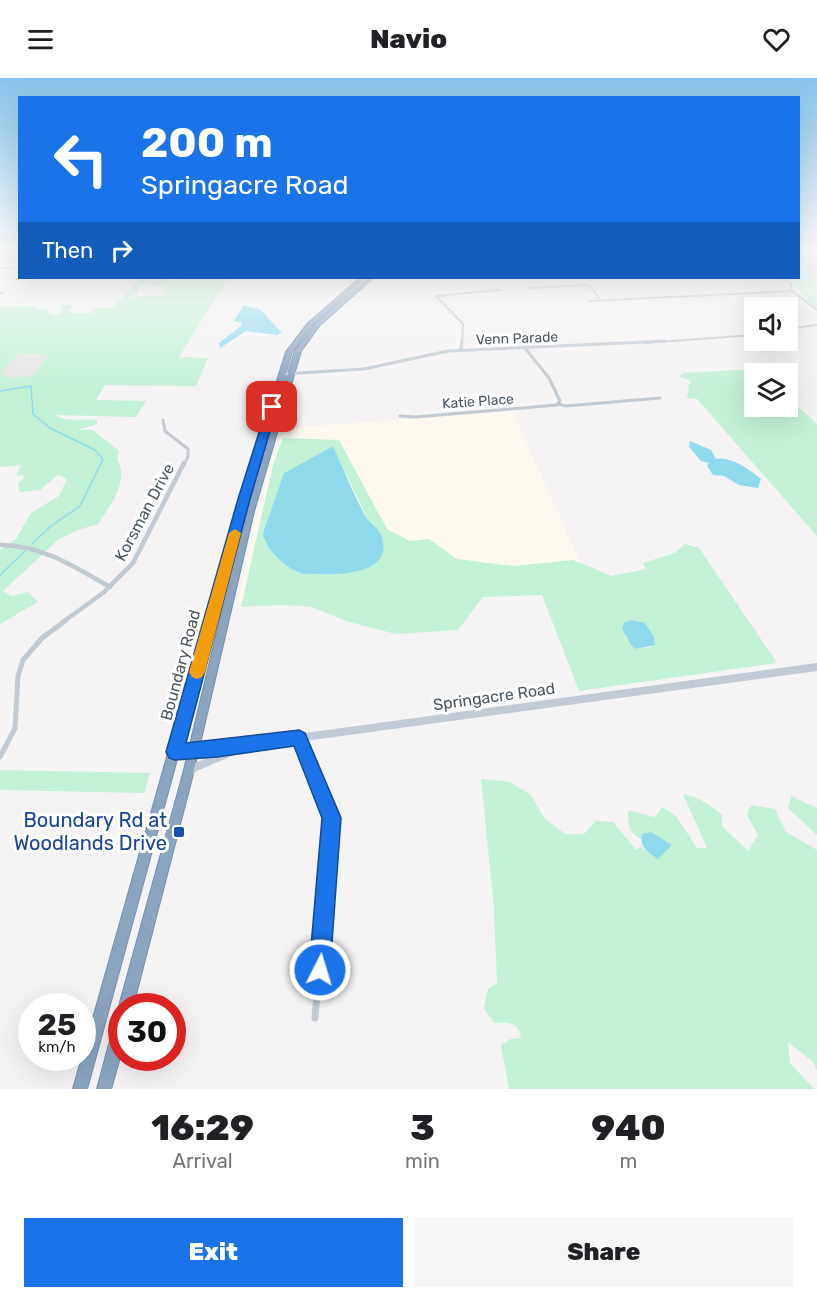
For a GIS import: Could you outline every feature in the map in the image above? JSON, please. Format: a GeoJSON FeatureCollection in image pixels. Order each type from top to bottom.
{"type":"FeatureCollection","features":[{"type":"Feature","properties":{"kind":"highway","name":"Boundary Road"},"geometry":{"type":"LineString","coordinates":[[129,993],[194,751],[250,511],[287,374],[289,352],[301,333],[343,295]]}},
{"type":"Feature","properties":{"kind":"highway","name":"Boundary Road"},"geometry":{"type":"LineString","coordinates":[[80,1089],[244,499],[287,374],[298,351],[310,333],[352,295]]}},
{"type":"Feature","properties":{"kind":"highway"},"geometry":{"type":"LineString","coordinates":[[104,1089],[109,1071]]}},
{"type":"Feature","properties":{"kind":"street"},"geometry":{"type":"LineString","coordinates":[[445,295],[436,296],[443,307],[457,316],[462,324],[461,350]]}},
{"type":"Feature","properties":{"kind":"street"},"geometry":{"type":"LineString","coordinates":[[597,295],[602,301]]}},
{"type":"Feature","properties":{"kind":"street"},"geometry":{"type":"LineString","coordinates":[[589,302],[713,295]]}},
{"type":"Feature","properties":{"kind":"street"},"geometry":{"type":"LineString","coordinates":[[799,295],[804,302],[817,310]]}},
{"type":"Feature","properties":{"kind":"street"},"geometry":{"type":"LineString","coordinates":[[798,327],[817,324]]}},
{"type":"Feature","properties":{"kind":"street","name":"Venn Parade"},"geometry":{"type":"LineString","coordinates":[[287,374],[364,369],[426,354],[461,350],[613,345],[744,336]]}},
{"type":"Feature","properties":{"kind":"street"},"geometry":{"type":"LineString","coordinates":[[525,348],[549,378],[560,401],[557,404]]}},
{"type":"Feature","properties":{"kind":"street","name":"Katie Place"},"geometry":{"type":"LineString","coordinates":[[400,416],[415,417],[557,404],[566,406],[660,398]]}},
{"type":"Feature","properties":{"kind":"street","name":"Korsman Drive"},"geometry":{"type":"LineString","coordinates":[[0,757],[15,727],[17,677],[22,662],[34,644],[84,608],[133,563],[188,456],[188,449],[165,431],[163,420]]}},
{"type":"Feature","properties":{"kind":"street"},"geometry":{"type":"LineString","coordinates":[[0,545],[11,544],[39,549],[110,586]]}},
{"type":"Feature","properties":{"kind":"street","name":"Springacre Road"},"geometry":{"type":"LineString","coordinates":[[175,752],[299,738],[817,667]]}},
{"type":"Feature","properties":{"kind":"street"},"geometry":{"type":"LineString","coordinates":[[299,738],[331,818],[315,1018]]}},
{"type":"Feature","properties":{"kind":"street"},"geometry":{"type":"LineString","coordinates":[[188,774],[196,766],[249,744]]}},
{"type":"Feature","properties":{"kind":"shaded area"},"geometry":{"type":"Polygon","coordinates":[[[0,354],[49,355],[2,415],[0,354]]]}},
{"type":"Feature","properties":{"kind":"shaded area"},"geometry":{"type":"Polygon","coordinates":[[[512,411],[583,568],[238,601],[257,512],[277,444],[288,428],[512,411]]]}},
{"type":"Feature","properties":{"kind":"green space"},"geometry":{"type":"Polygon","coordinates":[[[125,295],[134,295],[128,298],[129,300],[162,295],[217,295],[179,357],[208,358],[196,386],[105,385],[96,400],[146,401],[136,417],[55,415],[69,420],[97,420],[97,424],[78,430],[93,430],[119,451],[117,459],[121,475],[120,484],[113,501],[98,524],[78,530],[58,540],[3,591],[12,596],[28,592],[38,602],[0,624],[0,550],[16,539],[31,513],[59,496],[67,479],[58,475],[40,490],[20,492],[18,484],[25,476],[16,475],[21,465],[0,467],[0,307],[34,306],[36,309],[49,310],[48,313],[53,316],[61,314],[62,305],[70,305],[72,308],[68,311],[70,313],[91,313],[96,308],[113,308],[125,295]],[[20,354],[6,366],[2,375],[9,378],[32,376],[48,356],[20,354]]]}},
{"type":"Feature","properties":{"kind":"green space"},"geometry":{"type":"Polygon","coordinates":[[[803,295],[817,295],[817,308],[803,295]]]}},
{"type":"Feature","properties":{"kind":"green space"},"geometry":{"type":"Polygon","coordinates":[[[744,370],[744,417],[798,417],[798,406],[817,424],[817,536],[697,399],[687,398],[689,389],[687,386],[691,383],[679,376],[683,373],[744,370]]]}},
{"type":"Feature","properties":{"kind":"green space"},"geometry":{"type":"Polygon","coordinates":[[[283,438],[339,440],[387,529],[410,541],[429,539],[457,559],[513,566],[573,560],[612,576],[646,569],[643,563],[675,553],[685,544],[699,548],[777,663],[579,691],[542,595],[483,597],[458,630],[396,634],[349,622],[311,607],[284,605],[241,607],[273,465],[283,438]],[[333,446],[284,473],[264,541],[284,562],[302,572],[323,574],[352,572],[381,535],[367,518],[333,446]],[[632,620],[625,637],[636,649],[651,647],[645,623],[632,620]]]}},
{"type":"Feature","properties":{"kind":"green space"},"geometry":{"type":"Polygon","coordinates":[[[0,770],[150,773],[144,793],[0,790],[0,770]]]}},
{"type":"Feature","properties":{"kind":"green space"},"geometry":{"type":"Polygon","coordinates":[[[481,779],[510,782],[531,795],[544,818],[565,834],[584,834],[596,821],[613,822],[636,850],[641,847],[651,855],[666,851],[671,845],[661,838],[642,834],[641,839],[633,834],[628,820],[628,811],[655,817],[662,807],[676,816],[697,848],[707,848],[683,794],[694,797],[722,815],[722,826],[748,851],[758,835],[747,815],[751,805],[775,809],[786,832],[817,850],[817,1071],[813,1062],[788,1042],[790,1063],[814,1089],[509,1089],[501,1045],[511,1039],[521,1038],[520,1033],[512,1024],[494,1023],[484,1008],[488,989],[497,983],[494,909],[481,779]]]}},
{"type":"Feature","properties":{"kind":"green space"},"geometry":{"type":"Polygon","coordinates":[[[791,796],[817,808],[817,835],[788,808],[791,796]]]}},
{"type":"Feature","properties":{"kind":"water"},"geometry":{"type":"Polygon","coordinates":[[[244,305],[261,310],[282,333],[277,335],[246,331],[220,348],[219,343],[241,326],[242,323],[234,321],[244,305]]]}},
{"type":"Feature","properties":{"kind":"water"},"geometry":{"type":"Polygon","coordinates":[[[690,441],[711,450],[716,459],[740,464],[761,479],[758,488],[739,485],[724,476],[713,475],[707,466],[709,463],[701,461],[689,447],[690,441]]]}},
{"type":"Feature","properties":{"kind":"water"},"geometry":{"type":"Polygon","coordinates":[[[333,446],[361,508],[381,535],[383,548],[380,558],[363,570],[338,574],[302,574],[276,556],[267,545],[263,533],[284,473],[333,446]]]}},
{"type":"Feature","properties":{"kind":"water"},"geometry":{"type":"Polygon","coordinates":[[[632,620],[645,623],[654,637],[655,645],[636,649],[631,645],[622,629],[624,623],[632,620]]]}},
{"type":"Feature","properties":{"kind":"water"},"geometry":{"type":"Polygon","coordinates":[[[651,832],[672,845],[658,859],[648,852],[642,843],[642,834],[651,832]]]}},
{"type":"Feature","properties":{"kind":"waterway"},"geometry":{"type":"LineString","coordinates":[[0,391],[31,386],[33,414],[50,428],[95,450],[103,459],[80,506],[51,526],[32,544]]}},
{"type":"Feature","properties":{"kind":"waterway"},"geometry":{"type":"LineString","coordinates":[[0,575],[25,551]]}},
{"type":"Feature","properties":{"kind":"slow traffic"},"geometry":{"type":"LineString","coordinates":[[197,672],[235,533]]}},
{"type":"Feature","properties":{"kind":"place","name":"Boundary Rd at Woodlands Drive"},"geometry":{"type":"Point","coordinates":[179,832]}},
{"type":"Feature","properties":{"kind":"route"},"geometry":{"type":"LineString","coordinates":[[272,407],[244,499],[175,752],[299,738],[331,818],[332,832],[320,970]]}}]}
